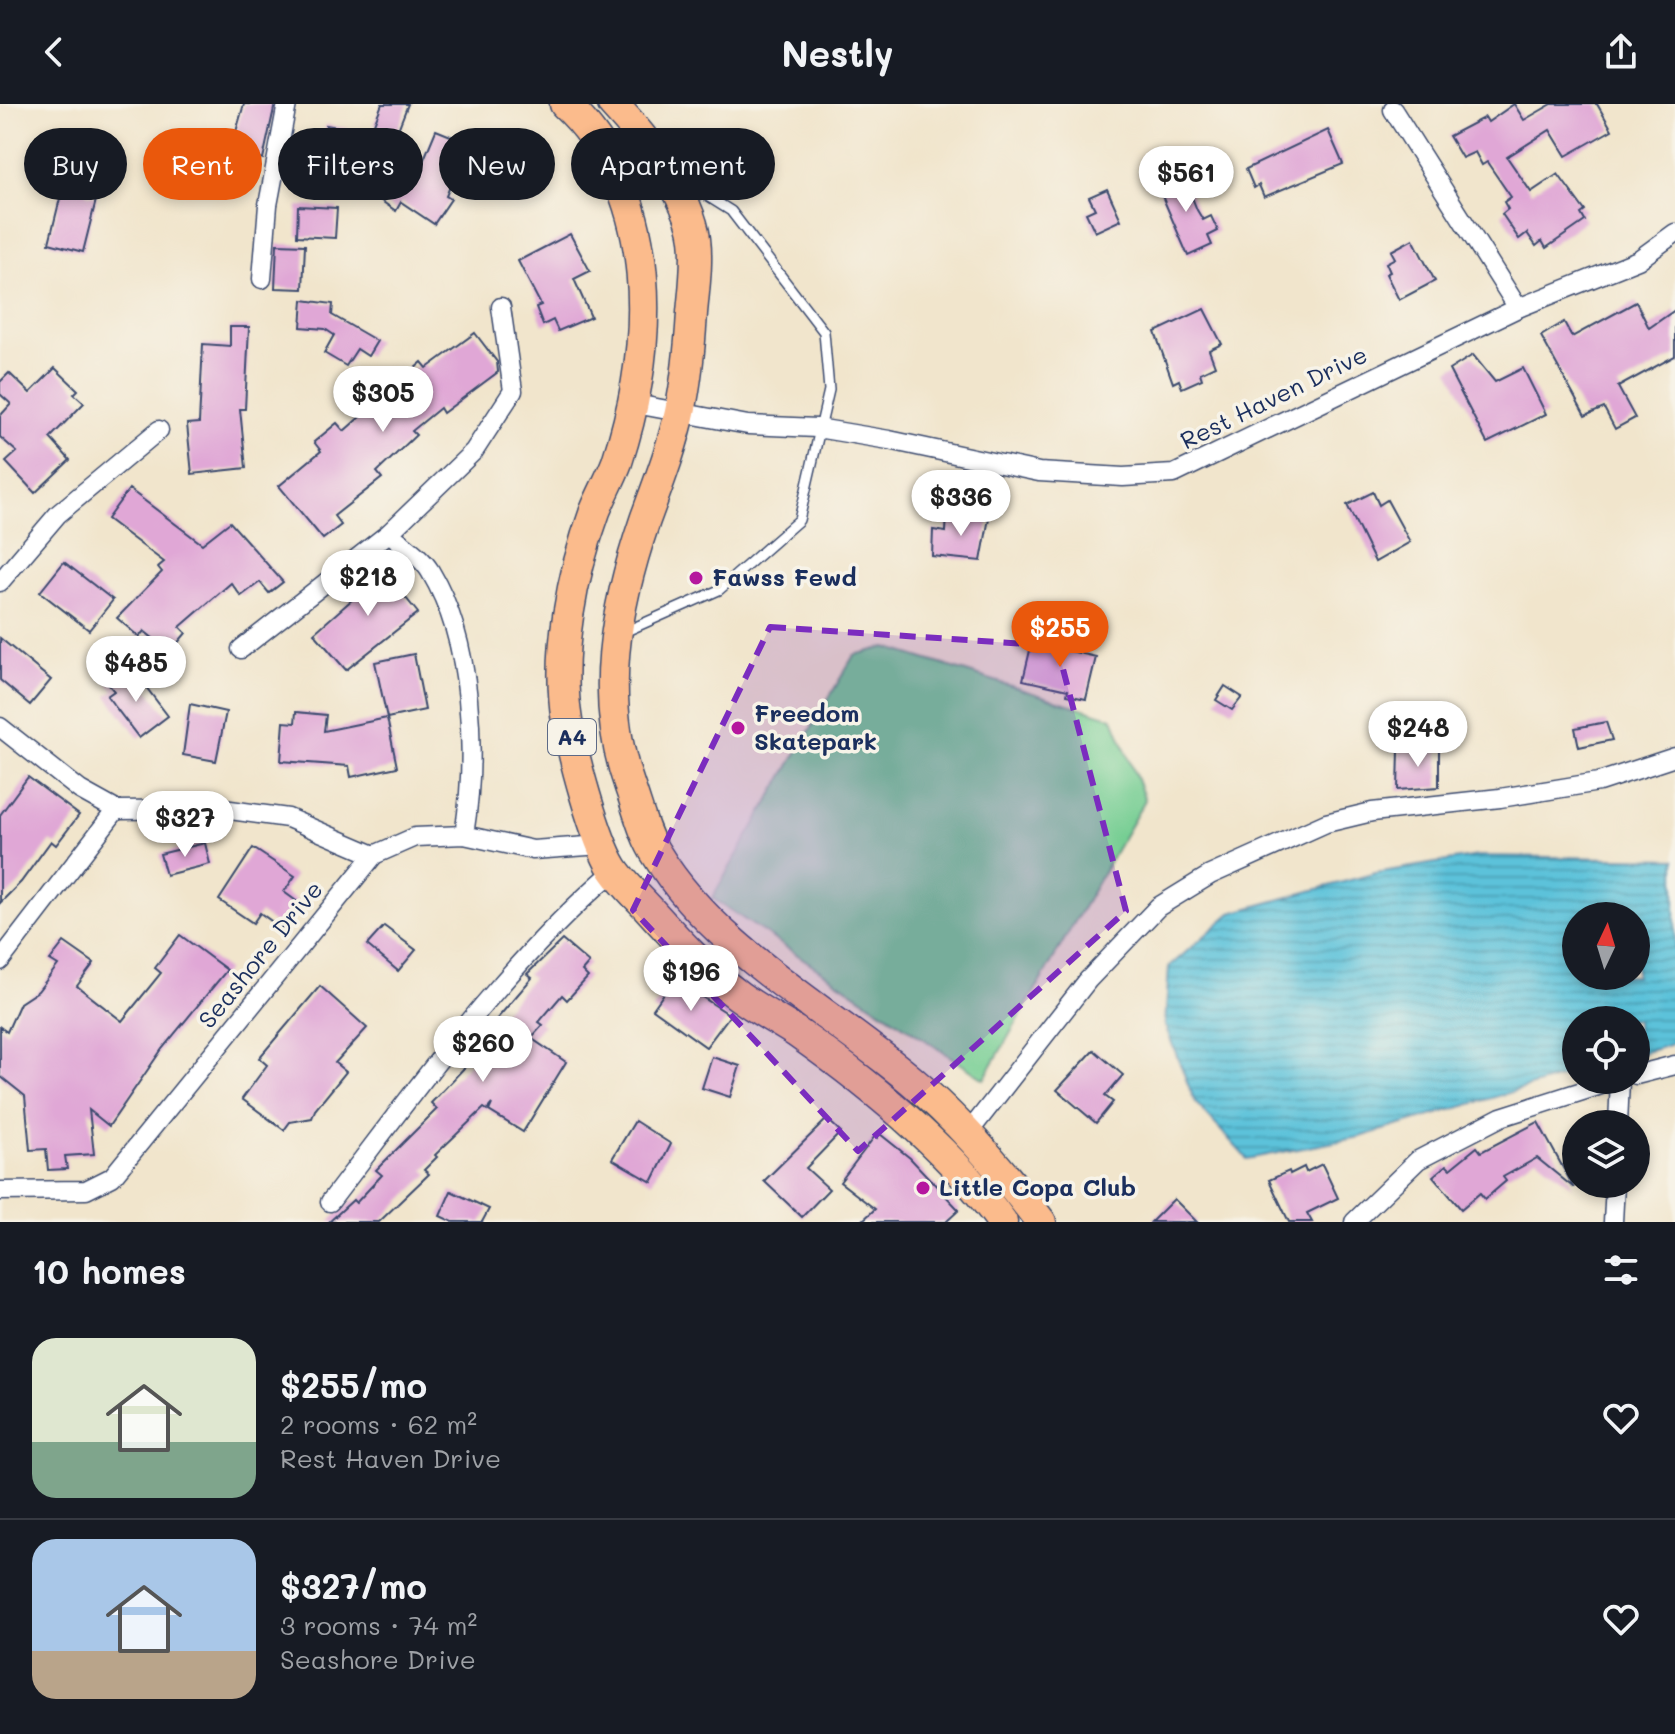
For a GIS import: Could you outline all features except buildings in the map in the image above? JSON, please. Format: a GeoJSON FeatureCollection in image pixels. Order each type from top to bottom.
{"type":"FeatureCollection","features":[{"type":"Feature","properties":{"kind":"highway","name":"A4"},"geometry":{"type":"LineString","coordinates":[[565,104],[578,116],[611,166],[631,213],[643,264],[643,316],[630,403],[617,461],[595,512],[574,584],[565,666],[567,721],[607,858],[698,961],[886,1103],[993,1218]]}},
{"type":"Feature","properties":{"kind":"highway","name":"A4"},"geometry":{"type":"LineString","coordinates":[[613,104],[635,128]]}},
{"type":"Feature","properties":{"kind":"highway","name":"A4"},"geometry":{"type":"LineString","coordinates":[[681,200],[695,238],[689,360],[680,413],[644,523],[614,636],[610,689],[614,739],[655,853],[685,894],[724,934],[910,1079],[969,1132],[1041,1222]]}},
{"type":"Feature","properties":{"kind":"street"},"geometry":{"type":"LineString","coordinates":[[262,279],[268,205],[287,104]]}},
{"type":"Feature","properties":{"kind":"street"},"geometry":{"type":"LineString","coordinates":[[1393,110],[1518,308]]}},
{"type":"Feature","properties":{"kind":"street","name":"Rest Haven Drive"},"geometry":{"type":"LineString","coordinates":[[630,403],[748,425],[817,428],[1039,472],[1123,477],[1174,474],[1518,308],[1638,260],[1675,233]]}},
{"type":"Feature","properties":{"kind":"street"},"geometry":{"type":"LineString","coordinates":[[241,649],[389,533],[474,451],[513,391],[501,307]]}},
{"type":"Feature","properties":{"kind":"street"},"geometry":{"type":"LineString","coordinates":[[0,582],[58,514],[159,430]]}},
{"type":"Feature","properties":{"kind":"street"},"geometry":{"type":"LineString","coordinates":[[389,533],[429,568],[452,620],[469,711],[471,790],[464,835]]}},
{"type":"Feature","properties":{"kind":"street"},"geometry":{"type":"LineString","coordinates":[[0,727],[80,790],[116,810],[223,809],[288,818],[374,855]]}},
{"type":"Feature","properties":{"kind":"street"},"geometry":{"type":"LineString","coordinates":[[969,1132],[1088,980],[1158,907],[1210,875],[1326,823],[1372,812],[1500,798],[1599,782],[1675,757]]}},
{"type":"Feature","properties":{"kind":"street"},"geometry":{"type":"LineString","coordinates":[[0,961],[116,810]]}},
{"type":"Feature","properties":{"kind":"street","name":"Seashore Drive"},"geometry":{"type":"LineString","coordinates":[[0,1191],[86,1190],[112,1177],[374,855],[415,837],[464,835],[533,850],[607,858]]}},
{"type":"Feature","properties":{"kind":"street"},"geometry":{"type":"LineString","coordinates":[[330,1202],[473,1020],[566,912],[607,858]]}},
{"type":"Feature","properties":{"kind":"street"},"geometry":{"type":"LineString","coordinates":[[1650,1071],[1675,1065]]}},
{"type":"Feature","properties":{"kind":"street"},"geometry":{"type":"LineString","coordinates":[[1354,1222],[1418,1160],[1501,1117],[1574,1094]]}},
{"type":"Feature","properties":{"kind":"street"},"geometry":{"type":"LineString","coordinates":[[1613,1222],[1614,1198]]}},
{"type":"Feature","properties":{"kind":"lane"},"geometry":{"type":"LineString","coordinates":[[614,636],[719,590],[799,520],[817,428],[829,390],[824,332],[731,211],[713,200]]}},
{"type":"Feature","properties":{"kind":"highlighted area"},"geometry":{"type":"Polygon","coordinates":[[[770,627],[1057,646],[1126,911],[858,1151],[633,910],[770,627]]]}},
{"type":"Feature","properties":{"kind":"green space"},"geometry":{"type":"Polygon","coordinates":[[[886,647],[1113,718],[1145,800],[984,1079],[712,898],[854,655],[886,647]]]}},
{"type":"Feature","properties":{"kind":"water"},"geometry":{"type":"Polygon","coordinates":[[[1478,856],[1675,859],[1675,1043],[1650,1051],[1650,1006],[1562,1006],[1562,1077],[1360,1137],[1247,1159],[1195,1102],[1165,1025],[1169,967],[1231,913],[1376,873],[1478,856]]]}},
{"type":"Feature","properties":{"kind":"place","name":"Fawss Fewd"},"geometry":{"type":"Point","coordinates":[696,578]}},
{"type":"Feature","properties":{"kind":"place","name":"Freedom Skatepark"},"geometry":{"type":"Point","coordinates":[738,728]}},
{"type":"Feature","properties":{"kind":"place","name":"Little Copa Club"},"geometry":{"type":"Point","coordinates":[923,1188]}}]}
